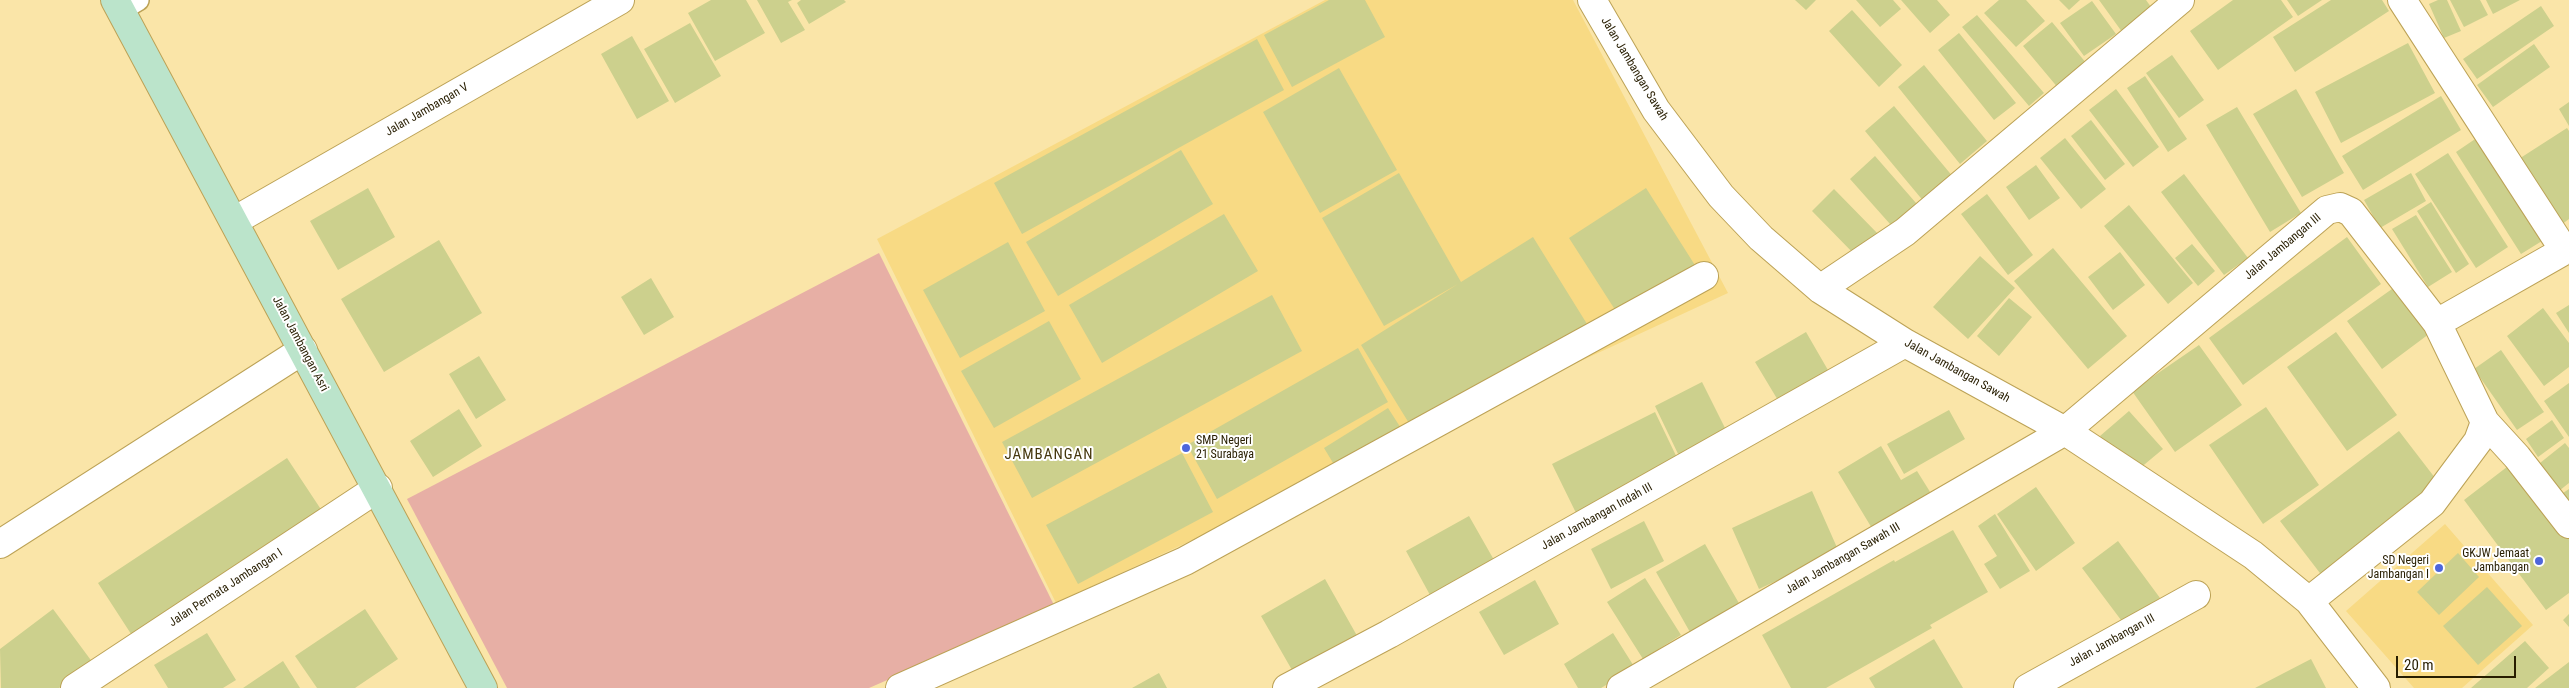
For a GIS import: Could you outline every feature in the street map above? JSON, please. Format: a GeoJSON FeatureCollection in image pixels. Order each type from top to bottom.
{"type":"FeatureCollection","features":[{"type":"Feature","properties":{"kind":"street","name":"Jalan Jambangan V"},"geometry":{"type":"LineString","coordinates":[[234,221],[620,0]]}},
{"type":"Feature","properties":{"kind":"street","name":"Jalan Jambangan Sawah"},"geometry":{"type":"LineString","coordinates":[[1592,0],[1656,110],[1721,196],[1760,238],[1820,289],[1905,343],[2065,431],[2253,555],[2310,601],[2376,688]]}},
{"type":"Feature","properties":{"kind":"street"},"geometry":{"type":"LineString","coordinates":[[1820,289],[1905,232],[2180,0]]}},
{"type":"Feature","properties":{"kind":"street"},"geometry":{"type":"LineString","coordinates":[[2402,0],[2567,249],[2437,323]]}},
{"type":"Feature","properties":{"kind":"street","name":"Jalan Jambangan Asri"},"geometry":{"type":"LineString","coordinates":[[125,4],[234,221],[483,688]]}},
{"type":"Feature","properties":{"kind":"street","name":"Jalan Jambangan III"},"geometry":{"type":"LineString","coordinates":[[2065,431],[2327,210],[2340,207],[2351,212],[2437,323],[2485,422],[2517,457],[2569,524]]}},
{"type":"Feature","properties":{"kind":"street"},"geometry":{"type":"LineString","coordinates":[[900,688],[1185,561],[1704,276]]}},
{"type":"Feature","properties":{"kind":"street","name":"Jalan Jambangan Indah III"},"geometry":{"type":"LineString","coordinates":[[1286,688],[1389,634],[1905,343]]}},
{"type":"Feature","properties":{"kind":"street"},"geometry":{"type":"LineString","coordinates":[[0,544],[303,350]]}},
{"type":"Feature","properties":{"kind":"street"},"geometry":{"type":"LineString","coordinates":[[2310,601],[2432,503],[2478,441],[2485,422]]}},
{"type":"Feature","properties":{"kind":"street","name":"Jalan Jambangan Sawah III"},"geometry":{"type":"LineString","coordinates":[[1621,688],[2065,431]]}},
{"type":"Feature","properties":{"kind":"street","name":"Jalan Permata Jambangan I"},"geometry":{"type":"LineString","coordinates":[[75,688],[378,488]]}},
{"type":"Feature","properties":{"kind":"street","name":"Jalan Jambangan III"},"geometry":{"type":"LineString","coordinates":[[2028,688],[2196,595]]}},
{"type":"Feature","properties":{"kind":"shaded area","name":"SMP Negeri 21 Surabaya"},"geometry":{"type":"Polygon","coordinates":[[[1325,0],[1573,0],[1728,293],[1056,603],[877,239],[1325,0]]]}},
{"type":"Feature","properties":{"kind":"shaded area"},"geometry":{"type":"Polygon","coordinates":[[[879,253],[1055,607],[869,688],[507,688],[407,499],[879,253]]]}},
{"type":"Feature","properties":{"kind":"shaded area","name":"SD Negeri Jambangan I"},"geometry":{"type":"Polygon","coordinates":[[[2445,524],[2533,625],[2462,688],[2414,688],[2346,611],[2445,524]]]}},
{"type":"Feature","properties":{"kind":"building"},"geometry":{"type":"Polygon","coordinates":[[[711,0],[746,0],[765,33],[715,61],[688,13],[711,0]]]}},
{"type":"Feature","properties":{"kind":"building"},"geometry":{"type":"Polygon","coordinates":[[[757,0],[792,0],[788,2],[805,30],[781,43],[757,0]]]}},
{"type":"Feature","properties":{"kind":"building"},"geometry":{"type":"Polygon","coordinates":[[[801,0],[844,0],[846,2],[809,24],[797,3],[801,0]]]}},
{"type":"Feature","properties":{"kind":"building"},"geometry":{"type":"Polygon","coordinates":[[[1329,0],[1365,0],[1385,37],[1292,87],[1264,35],[1329,0]]]}},
{"type":"Feature","properties":{"kind":"building"},"geometry":{"type":"Polygon","coordinates":[[[1795,0],[1816,0],[1806,10],[1795,0]]]}},
{"type":"Feature","properties":{"kind":"building"},"geometry":{"type":"Polygon","coordinates":[[[1856,0],[1893,0],[1901,9],[1880,27],[1856,0]]]}},
{"type":"Feature","properties":{"kind":"building"},"geometry":{"type":"Polygon","coordinates":[[[1901,0],[1937,0],[1950,15],[1930,33],[1901,0]]]}},
{"type":"Feature","properties":{"kind":"building"},"geometry":{"type":"Polygon","coordinates":[[[1999,0],[2026,0],[2045,21],[2016,47],[1984,13],[1999,0]]]}},
{"type":"Feature","properties":{"kind":"building"},"geometry":{"type":"Polygon","coordinates":[[[2059,0],[2080,0],[2069,10],[2059,0]]]}},
{"type":"Feature","properties":{"kind":"building"},"geometry":{"type":"Polygon","coordinates":[[[2099,0],[2146,0],[2156,14],[2125,36],[2099,0]]]}},
{"type":"Feature","properties":{"kind":"building"},"geometry":{"type":"Polygon","coordinates":[[[2233,0],[2281,0],[2293,17],[2218,70],[2190,31],[2233,0]]]}},
{"type":"Feature","properties":{"kind":"building"},"geometry":{"type":"Polygon","coordinates":[[[2287,0],[2322,0],[2298,16],[2287,0]]]}},
{"type":"Feature","properties":{"kind":"building"},"geometry":{"type":"Polygon","coordinates":[[[2331,0],[2382,0],[2389,11],[2295,72],[2273,37],[2331,0]]]}},
{"type":"Feature","properties":{"kind":"building"},"geometry":{"type":"Polygon","coordinates":[[[2438,0],[2447,0],[2461,31],[2444,38],[2429,4],[2438,0]]]}},
{"type":"Feature","properties":{"kind":"building"},"geometry":{"type":"Polygon","coordinates":[[[2450,0],[2480,0],[2488,15],[2464,27],[2450,0]]]}},
{"type":"Feature","properties":{"kind":"building"},"geometry":{"type":"Polygon","coordinates":[[[2486,0],[2520,0],[2493,14],[2486,0]]]}},
{"type":"Feature","properties":{"kind":"building"},"geometry":{"type":"Polygon","coordinates":[[[2092,1],[2116,34],[2084,56],[2060,23],[2092,1]]]}},
{"type":"Feature","properties":{"kind":"building"},"geometry":{"type":"Polygon","coordinates":[[[2541,6],[2554,26],[2477,79],[2463,59],[2541,6]]]}},
{"type":"Feature","properties":{"kind":"building"},"geometry":{"type":"Polygon","coordinates":[[[1852,10],[1902,65],[1879,87],[1829,31],[1852,10]]]}},
{"type":"Feature","properties":{"kind":"building"},"geometry":{"type":"Polygon","coordinates":[[[1977,15],[2044,93],[2029,106],[1962,27],[1977,15]]]}},
{"type":"Feature","properties":{"kind":"building"},"geometry":{"type":"Polygon","coordinates":[[[2052,22],[2087,64],[2059,89],[2023,46],[2052,22]]]}},
{"type":"Feature","properties":{"kind":"building"},"geometry":{"type":"Polygon","coordinates":[[[690,23],[721,76],[675,103],[644,49],[690,23]]]}},
{"type":"Feature","properties":{"kind":"building"},"geometry":{"type":"Polygon","coordinates":[[[1959,33],[2016,103],[1994,120],[1938,50],[1959,33]]]}},
{"type":"Feature","properties":{"kind":"building"},"geometry":{"type":"Polygon","coordinates":[[[632,36],[669,101],[637,119],[601,54],[632,36]]]}},
{"type":"Feature","properties":{"kind":"building"},"geometry":{"type":"Polygon","coordinates":[[[1257,39],[1284,90],[1022,234],[994,183],[1257,39]]]}},
{"type":"Feature","properties":{"kind":"building"},"geometry":{"type":"Polygon","coordinates":[[[2408,43],[2435,93],[2341,143],[2315,92],[2408,43]]]}},
{"type":"Feature","properties":{"kind":"building"},"geometry":{"type":"Polygon","coordinates":[[[2534,44],[2550,67],[2493,107],[2477,85],[2534,44]]]}},
{"type":"Feature","properties":{"kind":"building"},"geometry":{"type":"Polygon","coordinates":[[[2172,55],[2204,100],[2179,118],[2146,73],[2172,55]]]}},
{"type":"Feature","properties":{"kind":"building"},"geometry":{"type":"Polygon","coordinates":[[[1924,65],[1987,141],[1960,164],[1898,87],[1924,65]]]}},
{"type":"Feature","properties":{"kind":"building"},"geometry":{"type":"Polygon","coordinates":[[[1339,68],[1397,170],[1320,213],[1263,112],[1339,68]]]}},
{"type":"Feature","properties":{"kind":"building"},"geometry":{"type":"Polygon","coordinates":[[[2145,76],[2187,139],[2168,152],[2127,88],[2145,76]]]}},
{"type":"Feature","properties":{"kind":"building"},"geometry":{"type":"Polygon","coordinates":[[[2116,89],[2159,147],[2133,167],[2089,110],[2116,89]]]}},
{"type":"Feature","properties":{"kind":"building"},"geometry":{"type":"Polygon","coordinates":[[[2296,89],[2344,173],[2302,197],[2253,114],[2296,89]]]}},
{"type":"Feature","properties":{"kind":"building"},"geometry":{"type":"Polygon","coordinates":[[[2441,96],[2461,130],[2363,190],[2342,156],[2441,96]]]}},
{"type":"Feature","properties":{"kind":"building"},"geometry":{"type":"Polygon","coordinates":[[[2569,102],[2569,126],[2559,109],[2569,102]]]}},
{"type":"Feature","properties":{"kind":"building"},"geometry":{"type":"Polygon","coordinates":[[[1894,106],[1959,184],[1930,209],[1865,131],[1894,106]]]}},
{"type":"Feature","properties":{"kind":"building"},"geometry":{"type":"Polygon","coordinates":[[[2237,107],[2301,213],[2270,232],[2206,125],[2237,107]]]}},
{"type":"Feature","properties":{"kind":"building"},"geometry":{"type":"Polygon","coordinates":[[[2091,120],[2125,164],[2105,180],[2071,136],[2091,120]]]}},
{"type":"Feature","properties":{"kind":"building"},"geometry":{"type":"Polygon","coordinates":[[[2567,128],[2569,131],[2569,219],[2554,230],[2511,164],[2567,128]]]}},
{"type":"Feature","properties":{"kind":"building"},"geometry":{"type":"Polygon","coordinates":[[[2484,133],[2550,236],[2521,254],[2456,152],[2484,133]]]}},
{"type":"Feature","properties":{"kind":"building"},"geometry":{"type":"Polygon","coordinates":[[[2065,138],[2106,189],[2081,209],[2040,158],[2065,138]]]}},
{"type":"Feature","properties":{"kind":"building"},"geometry":{"type":"Polygon","coordinates":[[[1181,150],[1213,204],[1058,296],[1026,242],[1181,150]]]}},
{"type":"Feature","properties":{"kind":"building"},"geometry":{"type":"Polygon","coordinates":[[[2448,153],[2508,247],[2476,268],[2415,174],[2448,153]]]}},
{"type":"Feature","properties":{"kind":"building"},"geometry":{"type":"Polygon","coordinates":[[[1875,156],[1923,211],[1898,233],[1850,179],[1875,156]]]}},
{"type":"Feature","properties":{"kind":"building"},"geometry":{"type":"Polygon","coordinates":[[[2036,165],[2060,198],[2029,220],[2006,187],[2036,165]]]}},
{"type":"Feature","properties":{"kind":"building"},"geometry":{"type":"Polygon","coordinates":[[[1399,173],[1461,282],[1533,237],[1587,324],[1415,433],[1361,345],[1458,284],[1384,326],[1322,218],[1399,173]]]}},
{"type":"Feature","properties":{"kind":"building"},"geometry":{"type":"Polygon","coordinates":[[[2411,173],[2426,201],[2380,228],[2364,200],[2411,173]]]}},
{"type":"Feature","properties":{"kind":"building"},"geometry":{"type":"Polygon","coordinates":[[[2184,174],[2248,258],[2224,275],[2161,192],[2184,174]]]}},
{"type":"Feature","properties":{"kind":"building"},"geometry":{"type":"Polygon","coordinates":[[[368,188],[395,237],[338,270],[310,221],[368,188]]]}},
{"type":"Feature","properties":{"kind":"building"},"geometry":{"type":"Polygon","coordinates":[[[1646,188],[1698,270],[1621,319],[1569,238],[1646,188]]]}},
{"type":"Feature","properties":{"kind":"building"},"geometry":{"type":"Polygon","coordinates":[[[1834,189],[1880,236],[1858,258],[1812,211],[1834,189]]]}},
{"type":"Feature","properties":{"kind":"building"},"geometry":{"type":"Polygon","coordinates":[[[1987,194],[2033,255],[2008,275],[1961,214],[1987,194]]]}},
{"type":"Feature","properties":{"kind":"building"},"geometry":{"type":"Polygon","coordinates":[[[2431,202],[2469,264],[2456,273],[2417,211],[2431,202]]]}},
{"type":"Feature","properties":{"kind":"building"},"geometry":{"type":"Polygon","coordinates":[[[2129,205],[2193,283],[2168,304],[2104,226],[2129,205]]]}},
{"type":"Feature","properties":{"kind":"building"},"geometry":{"type":"Polygon","coordinates":[[[1224,214],[1258,271],[1102,363],[1069,305],[1224,214]]]}},
{"type":"Feature","properties":{"kind":"building"},"geometry":{"type":"Polygon","coordinates":[[[2416,215],[2452,272],[2428,287],[2392,229],[2416,215]]]}},
{"type":"Feature","properties":{"kind":"building"},"geometry":{"type":"Polygon","coordinates":[[[2347,237],[2381,284],[2243,385],[2209,338],[2347,237]]]}},
{"type":"Feature","properties":{"kind":"building"},"geometry":{"type":"Polygon","coordinates":[[[439,240],[482,313],[384,372],[341,299],[439,240]]]}},
{"type":"Feature","properties":{"kind":"building"},"geometry":{"type":"Polygon","coordinates":[[[1008,242],[1045,311],[960,358],[923,290],[1008,242]]]}},
{"type":"Feature","properties":{"kind":"building"},"geometry":{"type":"Polygon","coordinates":[[[2192,244],[2215,271],[2198,286],[2175,258],[2192,244]]]}},
{"type":"Feature","properties":{"kind":"building"},"geometry":{"type":"Polygon","coordinates":[[[2053,248],[2127,336],[2088,369],[2014,281],[2053,248]]]}},
{"type":"Feature","properties":{"kind":"building"},"geometry":{"type":"Polygon","coordinates":[[[2120,252],[2145,285],[2113,310],[2088,277],[2120,252]]]}},
{"type":"Feature","properties":{"kind":"building"},"geometry":{"type":"Polygon","coordinates":[[[1980,256],[2015,288],[1968,339],[1933,307],[1980,256]]]}},
{"type":"Feature","properties":{"kind":"building"},"geometry":{"type":"Polygon","coordinates":[[[651,278],[674,317],[644,335],[621,297],[651,278]]]}},
{"type":"Feature","properties":{"kind":"building"},"geometry":{"type":"Polygon","coordinates":[[[2399,284],[2433,331],[2382,369],[2347,321],[2399,284]]]}},
{"type":"Feature","properties":{"kind":"building"},"geometry":{"type":"Polygon","coordinates":[[[1272,295],[1302,351],[1032,498],[1002,442],[1272,295]]]}},
{"type":"Feature","properties":{"kind":"building"},"geometry":{"type":"Polygon","coordinates":[[[2009,298],[2032,317],[1999,356],[1977,336],[2009,298]]]}},
{"type":"Feature","properties":{"kind":"building"},"geometry":{"type":"Polygon","coordinates":[[[2569,305],[2569,333],[2556,313],[2569,305]]]}},
{"type":"Feature","properties":{"kind":"building"},"geometry":{"type":"Polygon","coordinates":[[[2543,308],[2569,343],[2569,367],[2544,386],[2507,336],[2543,308]]]}},
{"type":"Feature","properties":{"kind":"building"},"geometry":{"type":"Polygon","coordinates":[[[1049,321],[1081,379],[994,428],[961,371],[1049,321]]]}},
{"type":"Feature","properties":{"kind":"building"},"geometry":{"type":"Polygon","coordinates":[[[1806,332],[1832,377],[1782,407],[1755,362],[1806,332]]]}},
{"type":"Feature","properties":{"kind":"building"},"geometry":{"type":"Polygon","coordinates":[[[2336,332],[2397,415],[2347,451],[2287,367],[2336,332]]]}},
{"type":"Feature","properties":{"kind":"building"},"geometry":{"type":"Polygon","coordinates":[[[2199,345],[2242,405],[2175,452],[2132,391],[2199,345]]]}},
{"type":"Feature","properties":{"kind":"building"},"geometry":{"type":"Polygon","coordinates":[[[1358,348],[1388,402],[1217,499],[1187,445],[1358,348]]]}},
{"type":"Feature","properties":{"kind":"building"},"geometry":{"type":"Polygon","coordinates":[[[2501,350],[2544,412],[2517,430],[2474,369],[2501,350]]]}},
{"type":"Feature","properties":{"kind":"building"},"geometry":{"type":"Polygon","coordinates":[[[479,356],[506,400],[476,419],[449,374],[479,356]]]}},
{"type":"Feature","properties":{"kind":"building"},"geometry":{"type":"Polygon","coordinates":[[[1702,382],[1728,434],[1680,458],[1655,406],[1702,382]]]}},
{"type":"Feature","properties":{"kind":"building"},"geometry":{"type":"Polygon","coordinates":[[[2569,383],[2569,437],[2544,401],[2569,383]]]}},
{"type":"Feature","properties":{"kind":"building"},"geometry":{"type":"Polygon","coordinates":[[[2266,407],[2319,485],[2263,524],[2209,445],[2266,407]]]}},
{"type":"Feature","properties":{"kind":"building"},"geometry":{"type":"Polygon","coordinates":[[[1388,408],[1406,436],[1341,476],[1324,448],[1388,408]]]}},
{"type":"Feature","properties":{"kind":"building"},"geometry":{"type":"Polygon","coordinates":[[[459,409],[482,446],[433,477],[410,441],[459,409]]]}},
{"type":"Feature","properties":{"kind":"building"},"geometry":{"type":"Polygon","coordinates":[[[1949,410],[1965,439],[1904,474],[1887,444],[1949,410]]]}},
{"type":"Feature","properties":{"kind":"building"},"geometry":{"type":"Polygon","coordinates":[[[2129,411],[2163,449],[2133,474],[2100,436],[2129,411]]]}},
{"type":"Feature","properties":{"kind":"building"},"geometry":{"type":"Polygon","coordinates":[[[1655,412],[1680,464],[1577,515],[1552,464],[1655,412]]]}},
{"type":"Feature","properties":{"kind":"building"},"geometry":{"type":"Polygon","coordinates":[[[2552,420],[2564,438],[2538,457],[2526,439],[2552,420]]]}},
{"type":"Feature","properties":{"kind":"building"},"geometry":{"type":"Polygon","coordinates":[[[2399,431],[2442,487],[2323,577],[2280,521],[2399,431]]]}},
{"type":"Feature","properties":{"kind":"building"},"geometry":{"type":"Polygon","coordinates":[[[2565,443],[2569,448],[2569,483],[2550,498],[2530,471],[2565,443]]]}},
{"type":"Feature","properties":{"kind":"building"},"geometry":{"type":"Polygon","coordinates":[[[1881,446],[1901,480],[1917,471],[1932,495],[1873,530],[1838,472],[1881,446]]]}},
{"type":"Feature","properties":{"kind":"building"},"geometry":{"type":"Polygon","coordinates":[[[1182,453],[1213,512],[1078,584],[1046,525],[1182,453]]]}},
{"type":"Feature","properties":{"kind":"building"},"geometry":{"type":"Polygon","coordinates":[[[287,458],[322,511],[133,637],[98,583],[287,458]]]}},
{"type":"Feature","properties":{"kind":"building","name":"GKJW Jemaat Jambangan"},"geometry":{"type":"Polygon","coordinates":[[[2516,460],[2569,530],[2569,593],[2546,610],[2464,500],[2516,460]]]}},
{"type":"Feature","properties":{"kind":"building"},"geometry":{"type":"Polygon","coordinates":[[[2036,487],[2075,543],[2036,571],[1997,514],[2036,487]]]}},
{"type":"Feature","properties":{"kind":"building"},"geometry":{"type":"Polygon","coordinates":[[[2569,489],[2569,513],[2557,497],[2569,489]]]}},
{"type":"Feature","properties":{"kind":"building"},"geometry":{"type":"Polygon","coordinates":[[[1812,491],[1839,552],[1759,589],[1732,528],[1812,491]]]}},
{"type":"Feature","properties":{"kind":"building"},"geometry":{"type":"Polygon","coordinates":[[[1995,514],[2030,571],[2000,589],[1984,564],[1997,556],[1978,526],[1995,514]]]}},
{"type":"Feature","properties":{"kind":"building"},"geometry":{"type":"Polygon","coordinates":[[[1469,516],[1494,560],[1430,595],[1406,551],[1469,516]]]}},
{"type":"Feature","properties":{"kind":"building"},"geometry":{"type":"Polygon","coordinates":[[[1644,521],[1664,561],[1611,589],[1591,549],[1644,521]]]}},
{"type":"Feature","properties":{"kind":"building"},"geometry":{"type":"Polygon","coordinates":[[[1953,530],[1988,592],[1930,625],[1932,628],[1826,688],[1791,688],[1762,635],[1894,560],[1895,562],[1953,530]]]}},
{"type":"Feature","properties":{"kind":"building"},"geometry":{"type":"Polygon","coordinates":[[[2118,541],[2160,598],[2124,624],[2082,568],[2118,541]]]}},
{"type":"Feature","properties":{"kind":"building"},"geometry":{"type":"Polygon","coordinates":[[[1705,544],[1744,612],[1695,641],[1656,572],[1705,544]]]}},
{"type":"Feature","properties":{"kind":"building"},"geometry":{"type":"Polygon","coordinates":[[[2458,553],[2479,577],[2439,615],[2417,592],[2458,553]]]}},
{"type":"Feature","properties":{"kind":"building"},"geometry":{"type":"Polygon","coordinates":[[[1645,578],[1681,635],[1643,659],[1607,602],[1645,578]]]}},
{"type":"Feature","properties":{"kind":"building"},"geometry":{"type":"Polygon","coordinates":[[[1325,579],[1360,641],[1296,677],[1261,616],[1325,579]]]}},
{"type":"Feature","properties":{"kind":"building"},"geometry":{"type":"Polygon","coordinates":[[[1535,580],[1559,624],[1504,655],[1479,612],[1535,580]]]}},
{"type":"Feature","properties":{"kind":"building"},"geometry":{"type":"Polygon","coordinates":[[[2487,587],[2522,626],[2478,665],[2443,626],[2487,587]]]}},
{"type":"Feature","properties":{"kind":"building"},"geometry":{"type":"Polygon","coordinates":[[[53,609],[93,663],[59,688],[1,688],[0,649],[53,609]]]}},
{"type":"Feature","properties":{"kind":"building"},"geometry":{"type":"Polygon","coordinates":[[[365,609],[398,659],[355,688],[317,688],[295,656],[365,609]]]}},
{"type":"Feature","properties":{"kind":"building"},"geometry":{"type":"Polygon","coordinates":[[[2569,614],[2569,627],[2563,620],[2569,614]]]}},
{"type":"Feature","properties":{"kind":"building"},"geometry":{"type":"Polygon","coordinates":[[[207,633],[236,680],[223,688],[168,688],[154,665],[207,633]]]}},
{"type":"Feature","properties":{"kind":"building"},"geometry":{"type":"Polygon","coordinates":[[[1613,633],[1635,668],[1601,688],[1578,688],[1564,664],[1613,633]]]}},
{"type":"Feature","properties":{"kind":"building"},"geometry":{"type":"Polygon","coordinates":[[[1934,639],[1963,688],[1875,688],[1869,678],[1934,639]]]}},
{"type":"Feature","properties":{"kind":"building"},"geometry":{"type":"Polygon","coordinates":[[[2525,641],[2549,668],[2527,688],[2471,688],[2525,641]]]}},
{"type":"Feature","properties":{"kind":"building"},"geometry":{"type":"Polygon","coordinates":[[[2311,659],[2326,688],[2255,688],[2311,659]]]}},
{"type":"Feature","properties":{"kind":"building"},"geometry":{"type":"Polygon","coordinates":[[[283,661],[300,688],[243,688],[283,661]]]}},
{"type":"Feature","properties":{"kind":"building"},"geometry":{"type":"Polygon","coordinates":[[[2569,662],[2569,688],[2535,688],[2569,662]]]}},
{"type":"Feature","properties":{"kind":"building"},"geometry":{"type":"Polygon","coordinates":[[[1159,673],[1167,688],[1132,688],[1159,673]]]}},
{"type":"Feature","properties":{"kind":"place","name":"SMP Negeri 21 Surabaya"},"geometry":{"type":"Point","coordinates":[1186,448]}},
{"type":"Feature","properties":{"kind":"place","name":"GKJW Jemaat Jambangan"},"geometry":{"type":"Point","coordinates":[2539,561]}},
{"type":"Feature","properties":{"kind":"place","name":"SD Negeri Jambangan I"},"geometry":{"type":"Point","coordinates":[2439,568]}},
{"type":"Feature","properties":{"kind":"district","name":"JAMBANGAN"},"geometry":{"type":"Point","coordinates":[1049,455]}}]}
